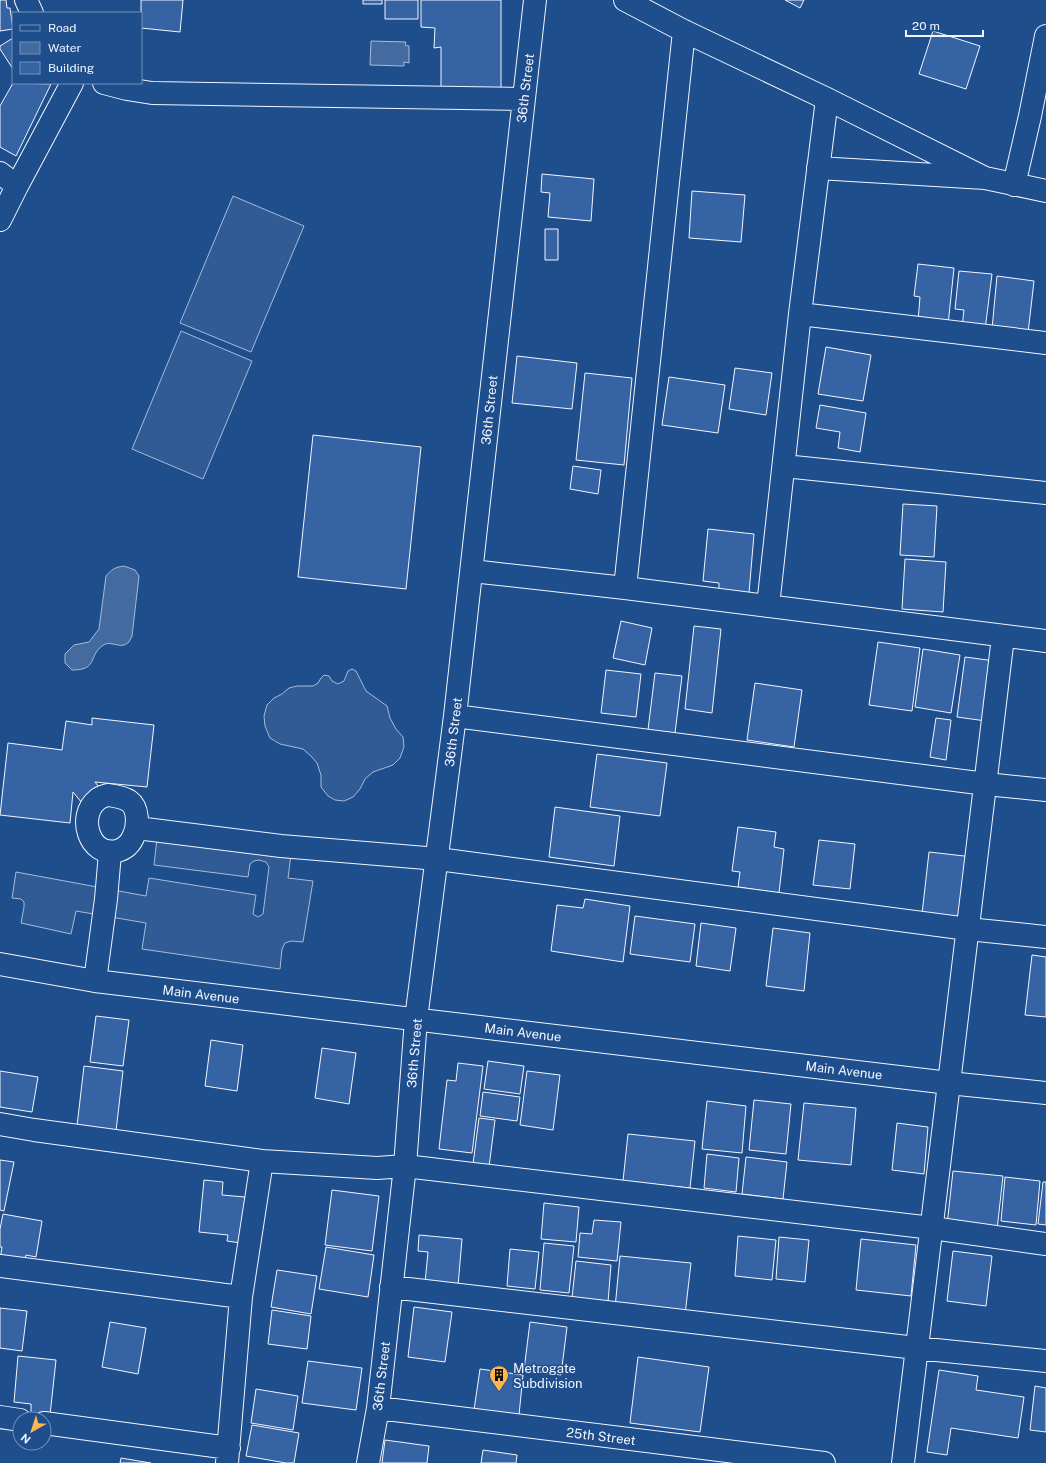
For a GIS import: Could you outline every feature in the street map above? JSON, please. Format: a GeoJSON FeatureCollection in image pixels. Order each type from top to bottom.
{"type":"FeatureCollection","features":[{"type":"Feature","properties":{"kind":"street"},"geometry":{"type":"LineString","coordinates":[[26,0],[32,12]]}},
{"type":"Feature","properties":{"kind":"street","name":"36th Street"},"geometry":{"type":"LineString","coordinates":[[368,1463],[378,1408],[405,1166],[416,1019],[438,859],[472,571],[535,0]]}},
{"type":"Feature","properties":{"kind":"street"},"geometry":{"type":"LineString","coordinates":[[625,0],[684,31],[827,99],[985,178]]}},
{"type":"Feature","properties":{"kind":"street"},"geometry":{"type":"LineString","coordinates":[[626,588],[684,31]]}},
{"type":"Feature","properties":{"kind":"street"},"geometry":{"type":"LineString","coordinates":[[1014,185],[1038,120],[1046,36]]}},
{"type":"Feature","properties":{"kind":"street"},"geometry":{"type":"LineString","coordinates":[[0,220],[71,84]]}},
{"type":"Feature","properties":{"kind":"street"},"geometry":{"type":"LineString","coordinates":[[108,84],[152,93],[524,99]]}},
{"type":"Feature","properties":{"kind":"street"},"geometry":{"type":"LineString","coordinates":[[768,606],[800,314],[827,99]]}},
{"type":"Feature","properties":{"kind":"street"},"geometry":{"type":"LineString","coordinates":[[818,168],[985,178],[1046,191]]}},
{"type":"Feature","properties":{"kind":"street"},"geometry":{"type":"LineString","coordinates":[[0,173],[17,186]]}},
{"type":"Feature","properties":{"kind":"street"},"geometry":{"type":"LineString","coordinates":[[800,314],[1046,343]]}},
{"type":"Feature","properties":{"kind":"street"},"geometry":{"type":"LineString","coordinates":[[784,466],[1046,493]]}},
{"type":"Feature","properties":{"kind":"street"},"geometry":{"type":"LineString","coordinates":[[472,571],[626,588],[1003,637],[1046,641]]}},
{"type":"Feature","properties":{"kind":"street"},"geometry":{"type":"LineString","coordinates":[[903,1463],[1003,637]]}},
{"type":"Feature","properties":{"kind":"street"},"geometry":{"type":"LineString","coordinates":[[455,716],[986,784],[1046,790]]}},
{"type":"Feature","properties":{"kind":"street"},"geometry":{"type":"LineString","coordinates":[[108,795],[129,801],[133,805],[137,816],[137,828],[132,841],[123,850],[110,852],[99,848],[90,838],[87,825],[87,812],[96,800],[108,795]]}},
{"type":"Feature","properties":{"kind":"street"},"geometry":{"type":"LineString","coordinates":[[137,828],[281,846],[438,859],[968,929],[1046,937]]}},
{"type":"Feature","properties":{"kind":"street"},"geometry":{"type":"LineString","coordinates":[[95,981],[106,898],[110,852]]}},
{"type":"Feature","properties":{"kind":"street","name":"Main Avenue"},"geometry":{"type":"LineString","coordinates":[[0,964],[95,981],[1046,1093]]}},
{"type":"Feature","properties":{"kind":"street"},"geometry":{"type":"LineString","coordinates":[[0,1124],[262,1161],[377,1168],[405,1166],[932,1228],[1046,1244]]}},
{"type":"Feature","properties":{"kind":"street"},"geometry":{"type":"LineString","coordinates":[[52,1424],[228,1456],[241,1297],[262,1161]]}},
{"type":"Feature","properties":{"kind":"street"},"geometry":{"type":"LineString","coordinates":[[0,1266],[241,1297]]}},
{"type":"Feature","properties":{"kind":"street"},"geometry":{"type":"LineString","coordinates":[[391,1287],[916,1348],[1046,1361]]}},
{"type":"Feature","properties":{"kind":"street","name":"25th Street"},"geometry":{"type":"LineString","coordinates":[[378,1408],[824,1463]]}},
{"type":"Feature","properties":{"kind":"street"},"geometry":{"type":"LineString","coordinates":[[0,1417],[12,1419]]}},
{"type":"Feature","properties":{"kind":"shaded area"},"geometry":{"type":"Polygon","coordinates":[[[233,196],[304,226],[251,352],[180,323],[233,196]]]}},
{"type":"Feature","properties":{"kind":"shaded area"},"geometry":{"type":"Polygon","coordinates":[[[181,331],[252,361],[203,479],[132,449],[181,331]]]}},
{"type":"Feature","properties":{"kind":"shaded area"},"geometry":{"type":"Polygon","coordinates":[[[352,669],[356,671],[366,691],[387,706],[390,718],[396,729],[403,737],[404,747],[400,758],[393,765],[373,772],[365,779],[360,789],[353,797],[344,801],[335,800],[328,796],[321,787],[321,775],[317,763],[303,749],[280,744],[270,738],[265,726],[264,716],[267,705],[274,698],[289,688],[297,686],[313,686],[318,683],[324,675],[329,676],[332,681],[338,684],[344,681],[348,671],[352,669]]]}},
{"type":"Feature","properties":{"kind":"shaded area"},"geometry":{"type":"Polygon","coordinates":[[[159,821],[293,839],[288,878],[313,881],[303,942],[291,941],[285,943],[282,949],[280,969],[142,949],[146,923],[76,911],[71,934],[21,923],[24,902],[21,899],[12,898],[16,872],[146,896],[149,878],[256,895],[253,914],[258,917],[263,914],[269,867],[266,862],[259,860],[250,864],[248,877],[154,865],[159,821]]]}},
{"type":"Feature","properties":{"kind":"water"},"geometry":{"type":"Polygon","coordinates":[[[371,41],[406,42],[405,45],[409,46],[409,63],[404,62],[404,66],[370,65],[371,41]]]}},
{"type":"Feature","properties":{"kind":"water"},"geometry":{"type":"Polygon","coordinates":[[[124,566],[135,570],[139,576],[132,636],[129,642],[124,645],[105,644],[98,650],[92,662],[86,668],[72,670],[65,663],[65,654],[74,645],[89,642],[99,629],[106,576],[114,569],[124,566]]]}},
{"type":"Feature","properties":{"kind":"building"},"geometry":{"type":"Polygon","coordinates":[[[0,0],[6,0],[7,8],[10,8],[12,29],[0,31],[0,0]]]}},
{"type":"Feature","properties":{"kind":"building"},"geometry":{"type":"Polygon","coordinates":[[[141,0],[183,0],[180,32],[142,28],[141,0]]]}},
{"type":"Feature","properties":{"kind":"building"},"geometry":{"type":"Polygon","coordinates":[[[363,0],[382,0],[382,4],[363,4],[363,0]]]}},
{"type":"Feature","properties":{"kind":"building"},"geometry":{"type":"Polygon","coordinates":[[[385,0],[418,0],[418,19],[385,19],[385,0]]]}},
{"type":"Feature","properties":{"kind":"building"},"geometry":{"type":"Polygon","coordinates":[[[421,0],[501,0],[501,88],[441,88],[441,47],[434,48],[435,28],[421,27],[421,0]]]}},
{"type":"Feature","properties":{"kind":"building"},"geometry":{"type":"Polygon","coordinates":[[[785,0],[804,0],[800,8],[785,0]]]}},
{"type":"Feature","properties":{"kind":"building"},"geometry":{"type":"Polygon","coordinates":[[[933,31],[980,46],[966,89],[919,74],[933,31]]]}},
{"type":"Feature","properties":{"kind":"building"},"geometry":{"type":"Polygon","coordinates":[[[12,39],[12,67],[0,49],[0,46],[12,39]]]}},
{"type":"Feature","properties":{"kind":"building"},"geometry":{"type":"Polygon","coordinates":[[[12,84],[51,84],[16,156],[0,147],[0,106],[12,84]]]}},
{"type":"Feature","properties":{"kind":"building"},"geometry":{"type":"Polygon","coordinates":[[[542,174],[594,179],[591,221],[548,217],[550,193],[541,192],[542,174]]]}},
{"type":"Feature","properties":{"kind":"building"},"geometry":{"type":"Polygon","coordinates":[[[692,191],[745,195],[741,242],[689,238],[692,191]]]}},
{"type":"Feature","properties":{"kind":"building"},"geometry":{"type":"Polygon","coordinates":[[[545,229],[558,229],[558,260],[545,260],[545,229]]]}},
{"type":"Feature","properties":{"kind":"building"},"geometry":{"type":"Polygon","coordinates":[[[918,264],[954,268],[948,325],[918,321],[920,297],[914,296],[918,264]]]}},
{"type":"Feature","properties":{"kind":"building"},"geometry":{"type":"Polygon","coordinates":[[[959,271],[992,274],[985,330],[962,327],[964,310],[955,309],[959,271]]]}},
{"type":"Feature","properties":{"kind":"building"},"geometry":{"type":"Polygon","coordinates":[[[997,276],[1034,281],[1028,333],[992,329],[997,276]]]}},
{"type":"Feature","properties":{"kind":"building"},"geometry":{"type":"Polygon","coordinates":[[[826,347],[871,355],[863,401],[818,394],[826,347]]]}},
{"type":"Feature","properties":{"kind":"building"},"geometry":{"type":"Polygon","coordinates":[[[517,356],[577,363],[572,409],[512,403],[517,356]]]}},
{"type":"Feature","properties":{"kind":"building"},"geometry":{"type":"Polygon","coordinates":[[[735,368],[772,373],[766,415],[729,409],[735,368]]]}},
{"type":"Feature","properties":{"kind":"building"},"geometry":{"type":"Polygon","coordinates":[[[585,373],[632,378],[624,465],[576,460],[585,373]]]}},
{"type":"Feature","properties":{"kind":"building"},"geometry":{"type":"Polygon","coordinates":[[[669,377],[725,385],[718,433],[662,425],[669,377]]]}},
{"type":"Feature","properties":{"kind":"building"},"geometry":{"type":"Polygon","coordinates":[[[820,405],[866,413],[860,452],[838,448],[840,432],[816,428],[820,405]]]}},
{"type":"Feature","properties":{"kind":"building"},"geometry":{"type":"Polygon","coordinates":[[[313,435],[421,447],[406,589],[298,577],[313,435]]]}},
{"type":"Feature","properties":{"kind":"building"},"geometry":{"type":"Polygon","coordinates":[[[573,466],[601,470],[598,494],[570,489],[573,466]]]}},
{"type":"Feature","properties":{"kind":"building"},"geometry":{"type":"Polygon","coordinates":[[[903,504],[937,506],[934,557],[900,555],[903,504]]]}},
{"type":"Feature","properties":{"kind":"building"},"geometry":{"type":"Polygon","coordinates":[[[708,529],[754,534],[749,593],[719,590],[719,583],[703,581],[708,529]]]}},
{"type":"Feature","properties":{"kind":"building"},"geometry":{"type":"Polygon","coordinates":[[[905,559],[946,562],[943,612],[902,609],[905,559]]]}},
{"type":"Feature","properties":{"kind":"building"},"geometry":{"type":"Polygon","coordinates":[[[621,621],[652,628],[645,665],[613,658],[621,621]]]}},
{"type":"Feature","properties":{"kind":"building"},"geometry":{"type":"Polygon","coordinates":[[[694,626],[721,629],[712,713],[685,709],[694,626]]]}},
{"type":"Feature","properties":{"kind":"building"},"geometry":{"type":"Polygon","coordinates":[[[878,642],[920,648],[912,711],[869,705],[878,642]]]}},
{"type":"Feature","properties":{"kind":"building"},"geometry":{"type":"Polygon","coordinates":[[[923,649],[960,655],[951,713],[915,707],[923,649]]]}},
{"type":"Feature","properties":{"kind":"building"},"geometry":{"type":"Polygon","coordinates":[[[965,657],[995,661],[986,721],[957,717],[965,657]]]}},
{"type":"Feature","properties":{"kind":"building"},"geometry":{"type":"Polygon","coordinates":[[[606,670],[641,674],[636,717],[601,713],[606,670]]]}},
{"type":"Feature","properties":{"kind":"building"},"geometry":{"type":"Polygon","coordinates":[[[655,673],[682,676],[675,733],[648,730],[655,673]]]}},
{"type":"Feature","properties":{"kind":"building"},"geometry":{"type":"Polygon","coordinates":[[[755,683],[802,690],[794,747],[747,740],[755,683]]]}},
{"type":"Feature","properties":{"kind":"building"},"geometry":{"type":"Polygon","coordinates":[[[92,718],[154,725],[147,787],[95,782],[102,791],[82,803],[73,792],[70,823],[0,815],[8,743],[62,750],[66,721],[92,725],[92,718]]]}},
{"type":"Feature","properties":{"kind":"building"},"geometry":{"type":"Polygon","coordinates":[[[936,718],[951,720],[946,760],[930,757],[936,718]]]}},
{"type":"Feature","properties":{"kind":"building"},"geometry":{"type":"Polygon","coordinates":[[[597,754],[667,763],[660,816],[590,807],[597,754]]]}},
{"type":"Feature","properties":{"kind":"building"},"geometry":{"type":"Polygon","coordinates":[[[555,807],[620,816],[614,866],[549,857],[555,807]]]}},
{"type":"Feature","properties":{"kind":"building"},"geometry":{"type":"Polygon","coordinates":[[[738,827],[776,832],[774,847],[784,849],[779,893],[738,887],[740,872],[732,871],[738,827]]]}},
{"type":"Feature","properties":{"kind":"building"},"geometry":{"type":"Polygon","coordinates":[[[819,840],[855,844],[850,889],[813,885],[819,840]]]}},
{"type":"Feature","properties":{"kind":"building"},"geometry":{"type":"Polygon","coordinates":[[[929,852],[973,857],[967,919],[922,914],[929,852]]]}},
{"type":"Feature","properties":{"kind":"building"},"geometry":{"type":"Polygon","coordinates":[[[585,899],[630,906],[623,962],[551,951],[557,905],[583,908],[585,899]]]}},
{"type":"Feature","properties":{"kind":"building"},"geometry":{"type":"Polygon","coordinates":[[[635,916],[695,924],[690,962],[630,954],[635,916]]]}},
{"type":"Feature","properties":{"kind":"building"},"geometry":{"type":"Polygon","coordinates":[[[701,923],[736,928],[730,971],[696,966],[701,923]]]}},
{"type":"Feature","properties":{"kind":"building"},"geometry":{"type":"Polygon","coordinates":[[[773,928],[810,933],[804,991],[766,986],[773,928]]]}},
{"type":"Feature","properties":{"kind":"building"},"geometry":{"type":"Polygon","coordinates":[[[1032,955],[1046,957],[1046,1017],[1025,1015],[1032,955]]]}},
{"type":"Feature","properties":{"kind":"building"},"geometry":{"type":"Polygon","coordinates":[[[96,1016],[129,1020],[123,1066],[90,1062],[96,1016]]]}},
{"type":"Feature","properties":{"kind":"building"},"geometry":{"type":"Polygon","coordinates":[[[211,1040],[243,1045],[237,1091],[205,1086],[211,1040]]]}},
{"type":"Feature","properties":{"kind":"building"},"geometry":{"type":"Polygon","coordinates":[[[322,1048],[356,1053],[349,1104],[315,1098],[322,1048]]]}},
{"type":"Feature","properties":{"kind":"building"},"geometry":{"type":"Polygon","coordinates":[[[488,1061],[524,1066],[520,1094],[484,1089],[488,1061]]]}},
{"type":"Feature","properties":{"kind":"building"},"geometry":{"type":"Polygon","coordinates":[[[458,1063],[483,1066],[472,1153],[439,1149],[447,1080],[456,1081],[458,1063]]]}},
{"type":"Feature","properties":{"kind":"building"},"geometry":{"type":"Polygon","coordinates":[[[84,1066],[123,1071],[116,1131],[77,1126],[84,1066]]]}},
{"type":"Feature","properties":{"kind":"building"},"geometry":{"type":"Polygon","coordinates":[[[0,1071],[38,1077],[32,1112],[0,1107],[0,1071]]]}},
{"type":"Feature","properties":{"kind":"building"},"geometry":{"type":"Polygon","coordinates":[[[527,1071],[560,1075],[553,1130],[520,1125],[527,1071]]]}},
{"type":"Feature","properties":{"kind":"building"},"geometry":{"type":"Polygon","coordinates":[[[483,1092],[520,1097],[517,1121],[480,1116],[483,1092]]]}},
{"type":"Feature","properties":{"kind":"building"},"geometry":{"type":"Polygon","coordinates":[[[754,1100],[791,1104],[786,1154],[749,1150],[754,1100]]]}},
{"type":"Feature","properties":{"kind":"building"},"geometry":{"type":"Polygon","coordinates":[[[707,1101],[746,1106],[742,1153],[702,1149],[707,1101]]]}},
{"type":"Feature","properties":{"kind":"building"},"geometry":{"type":"Polygon","coordinates":[[[804,1103],[856,1108],[851,1165],[798,1160],[804,1103]]]}},
{"type":"Feature","properties":{"kind":"building"},"geometry":{"type":"Polygon","coordinates":[[[479,1118],[495,1120],[489,1167],[473,1164],[479,1118]]]}},
{"type":"Feature","properties":{"kind":"building"},"geometry":{"type":"Polygon","coordinates":[[[897,1123],[928,1127],[924,1174],[892,1170],[897,1123]]]}},
{"type":"Feature","properties":{"kind":"building"},"geometry":{"type":"Polygon","coordinates":[[[628,1134],[695,1141],[690,1188],[623,1181],[628,1134]]]}},
{"type":"Feature","properties":{"kind":"building"},"geometry":{"type":"Polygon","coordinates":[[[707,1154],[739,1158],[736,1192],[704,1188],[707,1154]]]}},
{"type":"Feature","properties":{"kind":"building"},"geometry":{"type":"Polygon","coordinates":[[[746,1157],[787,1162],[783,1199],[742,1194],[746,1157]]]}},
{"type":"Feature","properties":{"kind":"building"},"geometry":{"type":"Polygon","coordinates":[[[0,1160],[14,1162],[4,1211],[0,1210],[0,1160]]]}},
{"type":"Feature","properties":{"kind":"building"},"geometry":{"type":"Polygon","coordinates":[[[953,1171],[1003,1176],[997,1230],[947,1225],[953,1171]]]}},
{"type":"Feature","properties":{"kind":"building"},"geometry":{"type":"Polygon","coordinates":[[[1005,1177],[1040,1181],[1036,1225],[1001,1221],[1005,1177]]]}},
{"type":"Feature","properties":{"kind":"building"},"geometry":{"type":"Polygon","coordinates":[[[204,1180],[223,1182],[222,1195],[245,1197],[241,1243],[227,1241],[228,1235],[199,1232],[204,1180]]]}},
{"type":"Feature","properties":{"kind":"building"},"geometry":{"type":"Polygon","coordinates":[[[1043,1182],[1046,1182],[1046,1225],[1038,1224],[1043,1182]]]}},
{"type":"Feature","properties":{"kind":"building"},"geometry":{"type":"Polygon","coordinates":[[[332,1190],[379,1196],[372,1251],[325,1245],[332,1190]]]}},
{"type":"Feature","properties":{"kind":"building"},"geometry":{"type":"Polygon","coordinates":[[[544,1203],[579,1207],[576,1242],[541,1239],[544,1203]]]}},
{"type":"Feature","properties":{"kind":"building"},"geometry":{"type":"Polygon","coordinates":[[[3,1214],[42,1221],[36,1257],[26,1255],[24,1264],[0,1260],[2,1247],[0,1247],[0,1229],[3,1214]]]}},
{"type":"Feature","properties":{"kind":"building"},"geometry":{"type":"Polygon","coordinates":[[[594,1220],[621,1222],[617,1261],[578,1257],[580,1233],[592,1234],[594,1220]]]}},
{"type":"Feature","properties":{"kind":"building"},"geometry":{"type":"Polygon","coordinates":[[[419,1235],[462,1239],[458,1286],[425,1283],[428,1252],[418,1251],[419,1235]]]}},
{"type":"Feature","properties":{"kind":"building"},"geometry":{"type":"Polygon","coordinates":[[[738,1236],[776,1240],[772,1280],[735,1276],[738,1236]]]}},
{"type":"Feature","properties":{"kind":"building"},"geometry":{"type":"Polygon","coordinates":[[[779,1237],[809,1240],[805,1282],[776,1279],[779,1237]]]}},
{"type":"Feature","properties":{"kind":"building"},"geometry":{"type":"Polygon","coordinates":[[[861,1239],[916,1245],[911,1296],[856,1290],[861,1239]]]}},
{"type":"Feature","properties":{"kind":"building"},"geometry":{"type":"Polygon","coordinates":[[[544,1243],[574,1246],[569,1293],[540,1290],[544,1243]]]}},
{"type":"Feature","properties":{"kind":"building"},"geometry":{"type":"Polygon","coordinates":[[[326,1247],[374,1255],[368,1297],[319,1289],[326,1247]]]}},
{"type":"Feature","properties":{"kind":"building"},"geometry":{"type":"Polygon","coordinates":[[[510,1249],[539,1252],[535,1289],[507,1286],[510,1249]]]}},
{"type":"Feature","properties":{"kind":"building"},"geometry":{"type":"Polygon","coordinates":[[[953,1251],[992,1256],[986,1306],[947,1301],[953,1251]]]}},
{"type":"Feature","properties":{"kind":"building"},"geometry":{"type":"Polygon","coordinates":[[[620,1256],[691,1263],[685,1315],[615,1308],[620,1256]]]}},
{"type":"Feature","properties":{"kind":"building"},"geometry":{"type":"Polygon","coordinates":[[[576,1261],[611,1265],[608,1302],[572,1298],[576,1261]]]}},
{"type":"Feature","properties":{"kind":"building"},"geometry":{"type":"Polygon","coordinates":[[[277,1270],[317,1276],[311,1314],[271,1307],[277,1270]]]}},
{"type":"Feature","properties":{"kind":"building"},"geometry":{"type":"Polygon","coordinates":[[[414,1307],[452,1312],[445,1362],[408,1357],[414,1307]]]}},
{"type":"Feature","properties":{"kind":"building"},"geometry":{"type":"Polygon","coordinates":[[[0,1308],[27,1311],[22,1351],[0,1348],[0,1308]]]}},
{"type":"Feature","properties":{"kind":"building"},"geometry":{"type":"Polygon","coordinates":[[[272,1310],[311,1316],[307,1349],[268,1344],[272,1310]]]}},
{"type":"Feature","properties":{"kind":"building"},"geometry":{"type":"Polygon","coordinates":[[[110,1322],[146,1328],[138,1374],[102,1367],[110,1322]]]}},
{"type":"Feature","properties":{"kind":"building"},"geometry":{"type":"Polygon","coordinates":[[[530,1322],[567,1327],[561,1375],[524,1370],[530,1322]]]}},
{"type":"Feature","properties":{"kind":"building"},"geometry":{"type":"Polygon","coordinates":[[[18,1356],[56,1360],[50,1411],[31,1411],[31,1404],[14,1402],[18,1356]]]}},
{"type":"Feature","properties":{"kind":"building"},"geometry":{"type":"Polygon","coordinates":[[[638,1357],[709,1367],[700,1432],[630,1423],[638,1357]]]}},
{"type":"Feature","properties":{"kind":"building"},"geometry":{"type":"Polygon","coordinates":[[[308,1361],[362,1368],[356,1410],[302,1403],[308,1361]]]}},
{"type":"Feature","properties":{"kind":"building","name":"Metrogate Subdivision"},"geometry":{"type":"Polygon","coordinates":[[[480,1369],[523,1375],[519,1415],[474,1410],[480,1369]]]}},
{"type":"Feature","properties":{"kind":"building"},"geometry":{"type":"Polygon","coordinates":[[[939,1370],[978,1376],[976,1390],[1024,1397],[1018,1438],[951,1428],[947,1455],[927,1452],[939,1370]]]}},
{"type":"Feature","properties":{"kind":"building"},"geometry":{"type":"Polygon","coordinates":[[[1035,1386],[1046,1388],[1046,1432],[1030,1430],[1035,1386]]]}},
{"type":"Feature","properties":{"kind":"building"},"geometry":{"type":"Polygon","coordinates":[[[256,1389],[298,1396],[293,1430],[251,1423],[256,1389]]]}},
{"type":"Feature","properties":{"kind":"building"},"geometry":{"type":"Polygon","coordinates":[[[252,1425],[299,1433],[294,1463],[246,1456],[252,1425]]]}},
{"type":"Feature","properties":{"kind":"building"},"geometry":{"type":"Polygon","coordinates":[[[385,1440],[429,1446],[427,1463],[382,1463],[385,1440]]]}},
{"type":"Feature","properties":{"kind":"building"},"geometry":{"type":"Polygon","coordinates":[[[483,1450],[517,1455],[516,1463],[481,1463],[483,1450]]]}},
{"type":"Feature","properties":{"kind":"building"},"geometry":{"type":"Polygon","coordinates":[[[121,1458],[151,1463],[120,1463],[121,1458]]]}},
{"type":"Feature","properties":{"kind":"place","name":"Metrogate Subdivision"},"geometry":{"type":"Point","coordinates":[499,1392]}}]}
